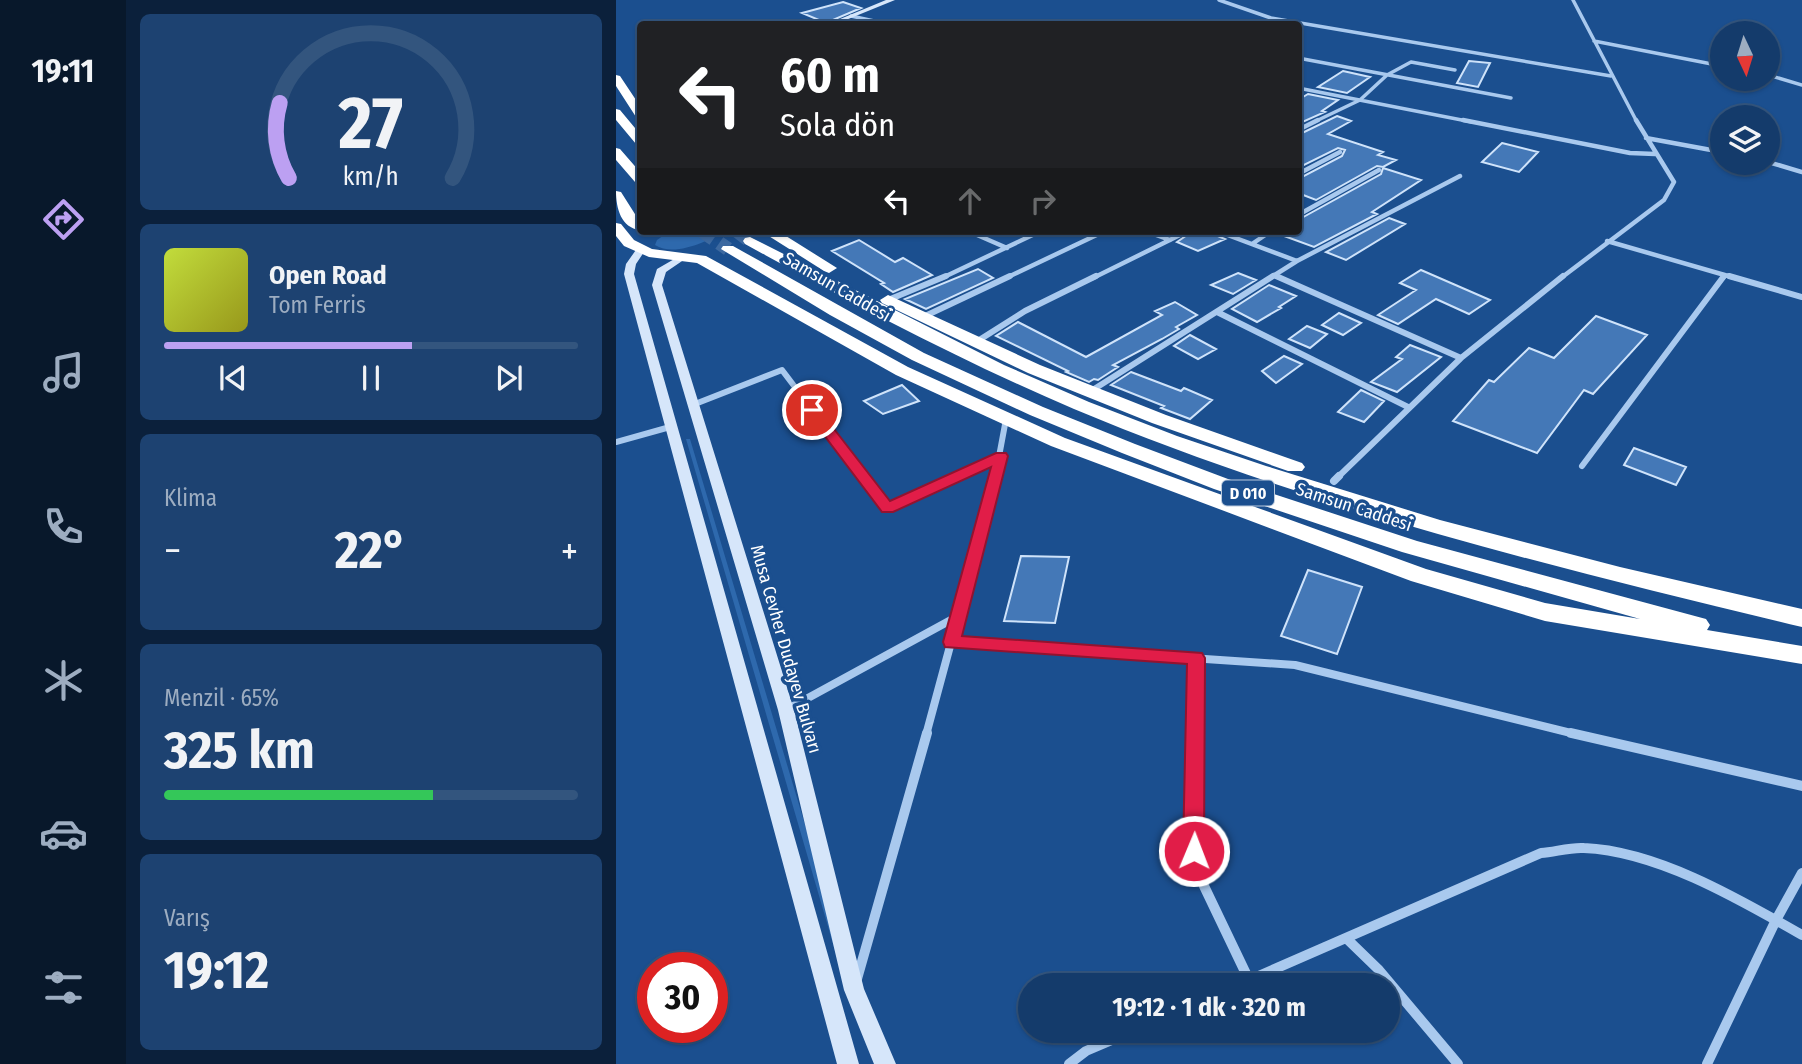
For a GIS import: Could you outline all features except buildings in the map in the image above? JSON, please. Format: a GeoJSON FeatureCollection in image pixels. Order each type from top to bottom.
{"type":"FeatureCollection","features":[{"type":"Feature","properties":{"kind":"highway"},"geometry":{"type":"LineString","coordinates":[[616,78],[636,99]]}},
{"type":"Feature","properties":{"kind":"highway"},"geometry":{"type":"LineString","coordinates":[[616,113],[637,138]]}},
{"type":"Feature","properties":{"kind":"highway"},"geometry":{"type":"LineString","coordinates":[[616,152],[637,176]]}},
{"type":"Feature","properties":{"kind":"highway"},"geometry":{"type":"LineString","coordinates":[[616,195],[634,225],[637,226]]}},
{"type":"Feature","properties":{"kind":"highway"},"geometry":{"type":"LineString","coordinates":[[616,227],[629,243],[649,253],[701,259],[902,371],[1058,442],[1444,583],[1545,612],[1802,652]]}},
{"type":"Feature","properties":{"kind":"highway"},"geometry":{"type":"LineString","coordinates":[[641,249],[651,235]]}},
{"type":"Feature","properties":{"kind":"highway"},"geometry":{"type":"LineString","coordinates":[[775,235],[923,317],[1158,419],[1334,481],[1549,544],[1704,595]]}},
{"type":"Feature","properties":{"kind":"highway"},"geometry":{"type":"LineString","coordinates":[[683,257],[749,236]]}},
{"type":"Feature","properties":{"kind":"highway","name":"Samsun Caddesi"},"geometry":{"type":"LineString","coordinates":[[749,236],[942,343],[1085,406],[1155,433],[1358,502],[1551,559],[1802,618]]}},
{"type":"Feature","properties":{"kind":"highway","name":"Samsun Caddesi"},"geometry":{"type":"LineString","coordinates":[[728,249],[862,327],[943,369],[1031,409],[1213,480],[1464,565],[1560,592],[1802,652]]}},
{"type":"Feature","properties":{"kind":"main road"},"geometry":{"type":"LineString","coordinates":[[838,21],[892,0]]}},
{"type":"Feature","properties":{"kind":"main road"},"geometry":{"type":"LineString","coordinates":[[641,249],[631,264],[629,274],[848,1064]]}},
{"type":"Feature","properties":{"kind":"main road","name":"Musa Cevher Dudayev Bulvarı"},"geometry":{"type":"LineString","coordinates":[[683,257],[661,271],[657,285],[786,709],[854,990],[885,1064]]}},
{"type":"Feature","properties":{"kind":"street"},"geometry":{"type":"LineString","coordinates":[[1219,0],[1271,18],[1289,21]]}},
{"type":"Feature","properties":{"kind":"street"},"geometry":{"type":"LineString","coordinates":[[1334,481],[1461,358],[1607,241],[1664,200],[1674,182],[1611,76],[1573,0]]}},
{"type":"Feature","properties":{"kind":"street"},"geometry":{"type":"LineString","coordinates":[[851,16],[874,21]]}},
{"type":"Feature","properties":{"kind":"street"},"geometry":{"type":"LineString","coordinates":[[1302,23],[1611,76]]}},
{"type":"Feature","properties":{"kind":"street"},"geometry":{"type":"LineString","coordinates":[[1594,41],[1710,64]]}},
{"type":"Feature","properties":{"kind":"street"},"geometry":{"type":"LineString","coordinates":[[1302,59],[1511,98]]}},
{"type":"Feature","properties":{"kind":"street"},"geometry":{"type":"LineString","coordinates":[[1302,128],[1360,100],[1387,75],[1411,62],[1455,70]]}},
{"type":"Feature","properties":{"kind":"street"},"geometry":{"type":"LineString","coordinates":[[1780,79],[1802,85]]}},
{"type":"Feature","properties":{"kind":"street"},"geometry":{"type":"LineString","coordinates":[[1302,89],[1630,153],[1655,154]]}},
{"type":"Feature","properties":{"kind":"street"},"geometry":{"type":"LineString","coordinates":[[1646,138],[1710,150]]}},
{"type":"Feature","properties":{"kind":"street"},"geometry":{"type":"LineString","coordinates":[[1302,172],[1340,152]]}},
{"type":"Feature","properties":{"kind":"street"},"geometry":{"type":"LineString","coordinates":[[1780,166],[1802,172]]}},
{"type":"Feature","properties":{"kind":"street"},"geometry":{"type":"LineString","coordinates":[[1302,213],[1379,170]]}},
{"type":"Feature","properties":{"kind":"street"},"geometry":{"type":"LineString","coordinates":[[1091,392],[1297,261],[1460,176]]}},
{"type":"Feature","properties":{"kind":"street"},"geometry":{"type":"LineString","coordinates":[[977,235],[1007,248]]}},
{"type":"Feature","properties":{"kind":"street"},"geometry":{"type":"LineString","coordinates":[[888,300],[1033,235]]}},
{"type":"Feature","properties":{"kind":"street"},"geometry":{"type":"LineString","coordinates":[[923,317],[1097,235]]}},
{"type":"Feature","properties":{"kind":"street"},"geometry":{"type":"LineString","coordinates":[[1156,235],[1170,240]]}},
{"type":"Feature","properties":{"kind":"street"},"geometry":{"type":"LineString","coordinates":[[976,342],[1025,311],[1180,235]]}},
{"type":"Feature","properties":{"kind":"street"},"geometry":{"type":"LineString","coordinates":[[1228,235],[1297,261]]}},
{"type":"Feature","properties":{"kind":"street"},"geometry":{"type":"LineString","coordinates":[[1252,244],[1265,235]]}},
{"type":"Feature","properties":{"kind":"street"},"geometry":{"type":"LineString","coordinates":[[1607,241],[1802,297]]}},
{"type":"Feature","properties":{"kind":"street"},"geometry":{"type":"LineString","coordinates":[[1274,275],[1461,358]]}},
{"type":"Feature","properties":{"kind":"street"},"geometry":{"type":"LineString","coordinates":[[1582,466],[1725,275]]}},
{"type":"Feature","properties":{"kind":"street"},"geometry":{"type":"LineString","coordinates":[[1217,312],[1408,407]]}},
{"type":"Feature","properties":{"kind":"street"},"geometry":{"type":"LineString","coordinates":[[695,404],[782,370],[888,509],[1001,456]]}},
{"type":"Feature","properties":{"kind":"street"},"geometry":{"type":"LineString","coordinates":[[854,990],[960,615],[1001,456],[1006,419]]}},
{"type":"Feature","properties":{"kind":"street"},"geometry":{"type":"LineString","coordinates":[[616,442],[670,427]]}},
{"type":"Feature","properties":{"kind":"street"},"geometry":{"type":"LineString","coordinates":[[786,709],[960,615]]}},
{"type":"Feature","properties":{"kind":"street"},"geometry":{"type":"LineString","coordinates":[[951,642],[1295,664],[1519,722],[1802,786]]}},
{"type":"Feature","properties":{"kind":"street"},"geometry":{"type":"LineString","coordinates":[[1196,658],[1194,851],[1204,886],[1246,973]]}},
{"type":"Feature","properties":{"kind":"street"},"geometry":{"type":"LineString","coordinates":[[1266,973],[1541,853],[1584,848],[1649,860],[1802,935]]}},
{"type":"Feature","properties":{"kind":"street"},"geometry":{"type":"LineString","coordinates":[[1707,1064],[1776,920],[1802,873]]}},
{"type":"Feature","properties":{"kind":"street"},"geometry":{"type":"LineString","coordinates":[[1347,939],[1378,969],[1458,1064]]}},
{"type":"Feature","properties":{"kind":"street"},"geometry":{"type":"LineString","coordinates":[[1069,1064],[1086,1051],[1105,1043]]}},
{"type":"Feature","properties":{"kind":"shaded area"},"geometry":{"type":"Polygon","coordinates":[[[664,235],[719,235],[702,243],[672,250],[655,245],[664,235]]]}},
{"type":"Feature","properties":{"kind":"shaded area"},"geometry":{"type":"Polygon","coordinates":[[[686,439],[690,439],[842,949],[836,954],[686,439]]]}},
{"type":"Feature","properties":{"kind":"tunnel"},"geometry":{"type":"LineString","coordinates":[[708,235],[728,249]]}},
{"type":"Feature","properties":{"kind":"tunnel"},"geometry":{"type":"LineString","coordinates":[[742,235],[750,241]]}},
{"type":"Feature","properties":{"kind":"route"},"geometry":{"type":"LineString","coordinates":[[812,410],[888,509],[1001,456],[951,642],[1196,658],[1194,851]]}}]}
